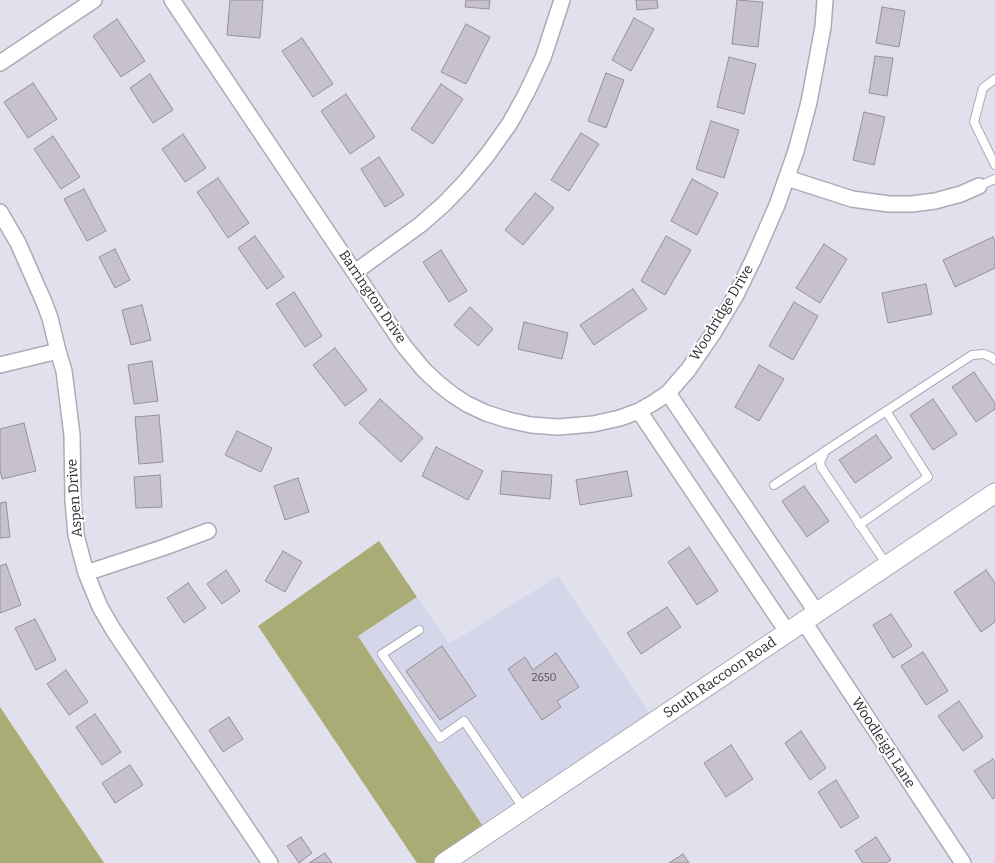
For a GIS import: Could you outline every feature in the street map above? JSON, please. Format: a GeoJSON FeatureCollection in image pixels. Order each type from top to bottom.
{"type":"FeatureCollection","features":[{"type":"Feature","properties":{"kind":"street"},"geometry":{"type":"LineString","coordinates":[[0,63],[94,0]]}},
{"type":"Feature","properties":{"kind":"street","name":"Barrington Drive"},"geometry":{"type":"LineString","coordinates":[[172,0],[404,346],[424,370],[452,395],[486,413],[508,420],[531,425],[558,427],[593,424],[620,418],[639,411],[668,393]]}},
{"type":"Feature","properties":{"kind":"street"},"geometry":{"type":"LineString","coordinates":[[356,272],[420,225],[444,204],[488,154],[510,123],[535,75],[543,58],[562,0]]}},
{"type":"Feature","properties":{"kind":"street","name":"Woodridge Drive"},"geometry":{"type":"LineString","coordinates":[[668,393],[688,370],[736,295],[777,205],[796,151],[809,102],[823,27],[825,0]]}},
{"type":"Feature","properties":{"kind":"street"},"geometry":{"type":"LineString","coordinates":[[787,178],[852,199],[889,204],[936,201],[980,186]]}},
{"type":"Feature","properties":{"kind":"street","name":"Aspen Drive"},"geometry":{"type":"LineString","coordinates":[[0,212],[18,242],[44,302],[64,372],[72,435],[73,500],[76,535],[86,573],[100,606],[114,631],[270,863]]}},
{"type":"Feature","properties":{"kind":"street"},"geometry":{"type":"LineString","coordinates":[[0,365],[58,351]]}},
{"type":"Feature","properties":{"kind":"street"},"geometry":{"type":"LineString","coordinates":[[668,393],[810,618]]}},
{"type":"Feature","properties":{"kind":"street"},"geometry":{"type":"LineString","coordinates":[[639,411],[788,633]]}},
{"type":"Feature","properties":{"kind":"street","name":"South Raccoon Road"},"geometry":{"type":"LineString","coordinates":[[444,863],[995,493]]}},
{"type":"Feature","properties":{"kind":"street"},"geometry":{"type":"LineString","coordinates":[[86,573],[208,531]]}},
{"type":"Feature","properties":{"kind":"street","name":"Woodleigh Lane"},"geometry":{"type":"LineString","coordinates":[[810,618],[963,863]]}},
{"type":"Feature","properties":{"kind":"lane"},"geometry":{"type":"LineString","coordinates":[[994,81],[983,88],[974,122],[995,165]]}},
{"type":"Feature","properties":{"kind":"lane"},"geometry":{"type":"LineString","coordinates":[[980,186],[995,180]]}},
{"type":"Feature","properties":{"kind":"lane"},"geometry":{"type":"LineString","coordinates":[[774,485],[972,356],[984,354],[995,360]]}},
{"type":"Feature","properties":{"kind":"lane"},"geometry":{"type":"LineString","coordinates":[[859,525],[928,477],[886,411]]}},
{"type":"Feature","properties":{"kind":"lane"},"geometry":{"type":"LineString","coordinates":[[825,451],[820,461],[821,467],[887,566]]}},
{"type":"Feature","properties":{"kind":"lane"},"geometry":{"type":"LineString","coordinates":[[419,630],[382,654],[440,738],[464,721],[524,809]]}},
{"type":"Feature","properties":{"kind":"shaded area"},"geometry":{"type":"Polygon","coordinates":[[[558,576],[655,722],[488,834],[358,636],[417,597],[449,644],[558,576]]]}},
{"type":"Feature","properties":{"kind":"green space"},"geometry":{"type":"Polygon","coordinates":[[[379,541],[417,597],[358,636],[488,834],[444,863],[417,863],[258,626],[379,541]]]}},
{"type":"Feature","properties":{"kind":"green space"},"geometry":{"type":"Polygon","coordinates":[[[0,707],[104,863],[0,863],[0,707]]]}},
{"type":"Feature","properties":{"kind":"building"},"geometry":{"type":"Polygon","coordinates":[[[230,0],[263,0],[260,38],[227,35],[230,0]]]}},
{"type":"Feature","properties":{"kind":"building"},"geometry":{"type":"Polygon","coordinates":[[[466,0],[490,0],[489,9],[465,7],[466,0]]]}},
{"type":"Feature","properties":{"kind":"building"},"geometry":{"type":"Polygon","coordinates":[[[636,0],[657,0],[658,8],[637,10],[636,0]]]}},
{"type":"Feature","properties":{"kind":"building"},"geometry":{"type":"Polygon","coordinates":[[[737,0],[763,2],[758,47],[732,44],[737,0]]]}},
{"type":"Feature","properties":{"kind":"building"},"geometry":{"type":"Polygon","coordinates":[[[882,7],[905,11],[899,47],[876,43],[882,7]]]}},
{"type":"Feature","properties":{"kind":"building"},"geometry":{"type":"Polygon","coordinates":[[[634,18],[654,29],[631,71],[612,60],[634,18]]]}},
{"type":"Feature","properties":{"kind":"building"},"geometry":{"type":"Polygon","coordinates":[[[117,19],[145,61],[121,77],[93,36],[117,19]]]}},
{"type":"Feature","properties":{"kind":"building"},"geometry":{"type":"Polygon","coordinates":[[[466,24],[490,37],[466,84],[441,72],[466,24]]]}},
{"type":"Feature","properties":{"kind":"building"},"geometry":{"type":"Polygon","coordinates":[[[302,38],[333,84],[313,97],[282,51],[302,38]]]}},
{"type":"Feature","properties":{"kind":"building"},"geometry":{"type":"Polygon","coordinates":[[[875,56],[893,58],[887,96],[869,93],[875,56]]]}},
{"type":"Feature","properties":{"kind":"building"},"geometry":{"type":"Polygon","coordinates":[[[729,57],[756,64],[744,114],[717,107],[729,57]]]}},
{"type":"Feature","properties":{"kind":"building"},"geometry":{"type":"Polygon","coordinates":[[[606,73],[624,80],[606,128],[588,121],[606,73]]]}},
{"type":"Feature","properties":{"kind":"building"},"geometry":{"type":"Polygon","coordinates":[[[150,74],[173,110],[153,123],[130,88],[150,74]]]}},
{"type":"Feature","properties":{"kind":"building"},"geometry":{"type":"Polygon","coordinates":[[[33,83],[57,119],[28,138],[4,102],[33,83]]]}},
{"type":"Feature","properties":{"kind":"building"},"geometry":{"type":"Polygon","coordinates":[[[441,84],[463,99],[433,144],[411,129],[441,84]]]}},
{"type":"Feature","properties":{"kind":"building"},"geometry":{"type":"Polygon","coordinates":[[[346,94],[375,137],[350,154],[321,111],[346,94]]]}},
{"type":"Feature","properties":{"kind":"building"},"geometry":{"type":"Polygon","coordinates":[[[864,112],[885,117],[874,165],[853,160],[864,112]]]}},
{"type":"Feature","properties":{"kind":"building"},"geometry":{"type":"Polygon","coordinates":[[[711,121],[739,130],[724,178],[696,169],[711,121]]]}},
{"type":"Feature","properties":{"kind":"building"},"geometry":{"type":"Polygon","coordinates":[[[581,133],[599,144],[569,191],[551,180],[581,133]]]}},
{"type":"Feature","properties":{"kind":"building"},"geometry":{"type":"Polygon","coordinates":[[[183,134],[206,168],[185,182],[162,149],[183,134]]]}},
{"type":"Feature","properties":{"kind":"building"},"geometry":{"type":"Polygon","coordinates":[[[53,136],[80,177],[61,189],[34,149],[53,136]]]}},
{"type":"Feature","properties":{"kind":"building"},"geometry":{"type":"Polygon","coordinates":[[[379,157],[404,195],[385,207],[361,169],[379,157]]]}},
{"type":"Feature","properties":{"kind":"building"},"geometry":{"type":"Polygon","coordinates":[[[218,178],[249,223],[228,238],[197,192],[218,178]]]}},
{"type":"Feature","properties":{"kind":"building"},"geometry":{"type":"Polygon","coordinates":[[[692,179],[718,193],[697,235],[671,221],[692,179]]]}},
{"type":"Feature","properties":{"kind":"building"},"geometry":{"type":"Polygon","coordinates":[[[84,189],[106,231],[87,241],[64,199],[84,189]]]}},
{"type":"Feature","properties":{"kind":"building"},"geometry":{"type":"Polygon","coordinates":[[[535,193],[554,208],[523,245],[505,230],[535,193]]]}},
{"type":"Feature","properties":{"kind":"building"},"geometry":{"type":"Polygon","coordinates":[[[255,236],[284,277],[267,289],[238,248],[255,236]]]}},
{"type":"Feature","properties":{"kind":"building"},"geometry":{"type":"Polygon","coordinates":[[[666,236],[691,250],[665,295],[641,281],[666,236]]]}},
{"type":"Feature","properties":{"kind":"building"},"geometry":{"type":"Polygon","coordinates":[[[993,237],[995,242],[995,268],[955,287],[943,260],[993,237]]]}},
{"type":"Feature","properties":{"kind":"building"},"geometry":{"type":"Polygon","coordinates":[[[824,244],[847,259],[820,303],[796,288],[824,244]]]}},
{"type":"Feature","properties":{"kind":"building"},"geometry":{"type":"Polygon","coordinates":[[[115,249],[130,280],[115,288],[99,257],[115,249]]]}},
{"type":"Feature","properties":{"kind":"building"},"geometry":{"type":"Polygon","coordinates":[[[441,250],[467,291],[449,302],[423,262],[441,250]]]}},
{"type":"Feature","properties":{"kind":"building"},"geometry":{"type":"Polygon","coordinates":[[[926,284],[932,314],[888,323],[882,293],[926,284]]]}},
{"type":"Feature","properties":{"kind":"building"},"geometry":{"type":"Polygon","coordinates":[[[633,289],[647,309],[594,345],[580,325],[633,289]]]}},
{"type":"Feature","properties":{"kind":"building"},"geometry":{"type":"Polygon","coordinates":[[[294,292],[322,336],[305,347],[276,304],[294,292]]]}},
{"type":"Feature","properties":{"kind":"building"},"geometry":{"type":"Polygon","coordinates":[[[794,302],[818,316],[793,360],[769,346],[794,302]]]}},
{"type":"Feature","properties":{"kind":"building"},"geometry":{"type":"Polygon","coordinates":[[[142,305],[151,340],[131,345],[122,310],[142,305]]]}},
{"type":"Feature","properties":{"kind":"building"},"geometry":{"type":"Polygon","coordinates":[[[470,307],[493,329],[478,346],[454,325],[470,307]]]}},
{"type":"Feature","properties":{"kind":"building"},"geometry":{"type":"Polygon","coordinates":[[[524,322],[568,333],[562,359],[518,349],[524,322]]]}},
{"type":"Feature","properties":{"kind":"building"},"geometry":{"type":"Polygon","coordinates":[[[335,348],[367,390],[345,406],[313,365],[335,348]]]}},
{"type":"Feature","properties":{"kind":"building"},"geometry":{"type":"Polygon","coordinates":[[[152,361],[158,401],[134,404],[128,365],[152,361]]]}},
{"type":"Feature","properties":{"kind":"building"},"geometry":{"type":"Polygon","coordinates":[[[759,365],[784,379],[759,421],[735,407],[759,365]]]}},
{"type":"Feature","properties":{"kind":"building"},"geometry":{"type":"Polygon","coordinates":[[[974,372],[995,403],[995,409],[976,422],[952,387],[974,372]]]}},
{"type":"Feature","properties":{"kind":"building"},"geometry":{"type":"Polygon","coordinates":[[[380,399],[423,438],[401,462],[359,423],[380,399]]]}},
{"type":"Feature","properties":{"kind":"building"},"geometry":{"type":"Polygon","coordinates":[[[933,399],[957,434],[933,450],[910,415],[933,399]]]}},
{"type":"Feature","properties":{"kind":"building"},"geometry":{"type":"Polygon","coordinates":[[[159,415],[163,462],[139,464],[135,417],[159,415]]]}},
{"type":"Feature","properties":{"kind":"building"},"geometry":{"type":"Polygon","coordinates":[[[24,423],[36,471],[2,479],[0,470],[0,429],[24,423]]]}},
{"type":"Feature","properties":{"kind":"building"},"geometry":{"type":"Polygon","coordinates":[[[237,431],[272,448],[261,472],[225,455],[237,431]]]}},
{"type":"Feature","properties":{"kind":"building"},"geometry":{"type":"Polygon","coordinates":[[[876,435],[892,458],[855,483],[839,460],[876,435]]]}},
{"type":"Feature","properties":{"kind":"building"},"geometry":{"type":"Polygon","coordinates":[[[436,447],[483,471],[468,500],[422,476],[436,447]]]}},
{"type":"Feature","properties":{"kind":"building"},"geometry":{"type":"Polygon","coordinates":[[[502,471],[552,475],[550,499],[500,494],[502,471]]]}},
{"type":"Feature","properties":{"kind":"building"},"geometry":{"type":"Polygon","coordinates":[[[627,471],[632,496],[580,505],[576,480],[627,471]]]}},
{"type":"Feature","properties":{"kind":"building"},"geometry":{"type":"Polygon","coordinates":[[[160,475],[162,507],[136,508],[134,477],[160,475]]]}},
{"type":"Feature","properties":{"kind":"building"},"geometry":{"type":"Polygon","coordinates":[[[298,478],[309,512],[285,520],[274,486],[298,478]]]}},
{"type":"Feature","properties":{"kind":"building"},"geometry":{"type":"Polygon","coordinates":[[[804,486],[829,521],[807,537],[782,501],[804,486]]]}},
{"type":"Feature","properties":{"kind":"building"},"geometry":{"type":"Polygon","coordinates":[[[6,502],[10,537],[0,538],[0,503],[6,502]]]}},
{"type":"Feature","properties":{"kind":"building"},"geometry":{"type":"Polygon","coordinates":[[[689,547],[718,591],[697,605],[668,562],[689,547]]]}},
{"type":"Feature","properties":{"kind":"building"},"geometry":{"type":"Polygon","coordinates":[[[283,551],[302,562],[285,592],[265,581],[283,551]]]}},
{"type":"Feature","properties":{"kind":"building"},"geometry":{"type":"Polygon","coordinates":[[[6,564],[21,605],[0,613],[0,566],[6,564]]]}},
{"type":"Feature","properties":{"kind":"building"},"geometry":{"type":"Polygon","coordinates":[[[226,570],[240,591],[222,604],[207,584],[226,570]]]}},
{"type":"Feature","properties":{"kind":"building"},"geometry":{"type":"Polygon","coordinates":[[[986,570],[995,583],[995,622],[981,632],[954,592],[986,570]]]}},
{"type":"Feature","properties":{"kind":"building"},"geometry":{"type":"Polygon","coordinates":[[[188,583],[206,608],[184,623],[167,598],[188,583]]]}},
{"type":"Feature","properties":{"kind":"building"},"geometry":{"type":"Polygon","coordinates":[[[667,607],[681,627],[641,654],[627,633],[667,607]]]}},
{"type":"Feature","properties":{"kind":"building"},"geometry":{"type":"Polygon","coordinates":[[[891,614],[912,646],[893,658],[873,625],[891,614]]]}},
{"type":"Feature","properties":{"kind":"building"},"geometry":{"type":"Polygon","coordinates":[[[35,619],[56,660],[36,670],[15,628],[35,619]]]}},
{"type":"Feature","properties":{"kind":"building"},"geometry":{"type":"Polygon","coordinates":[[[442,646],[476,696],[440,720],[406,671],[442,646]]]}},
{"type":"Feature","properties":{"kind":"building"},"geometry":{"type":"Polygon","coordinates":[[[923,652],[948,691],[926,705],[901,666],[923,652]]]}},
{"type":"Feature","properties":{"kind":"building"},"geometry":{"type":"Polygon","coordinates":[[[556,653],[579,687],[557,701],[561,707],[542,720],[508,669],[525,657],[533,670],[556,653]]]}},
{"type":"Feature","properties":{"kind":"building"},"geometry":{"type":"Polygon","coordinates":[[[66,670],[88,702],[69,715],[47,684],[66,670]]]}},
{"type":"Feature","properties":{"kind":"building"},"geometry":{"type":"Polygon","coordinates":[[[959,701],[983,737],[963,751],[938,716],[959,701]]]}},
{"type":"Feature","properties":{"kind":"building"},"geometry":{"type":"Polygon","coordinates":[[[95,714],[121,752],[102,765],[76,727],[95,714]]]}},
{"type":"Feature","properties":{"kind":"building"},"geometry":{"type":"Polygon","coordinates":[[[229,717],[243,739],[223,752],[209,730],[229,717]]]}},
{"type":"Feature","properties":{"kind":"building"},"geometry":{"type":"Polygon","coordinates":[[[801,731],[826,768],[810,780],[785,743],[801,731]]]}},
{"type":"Feature","properties":{"kind":"building"},"geometry":{"type":"Polygon","coordinates":[[[731,745],[753,779],[726,797],[704,763],[731,745]]]}},
{"type":"Feature","properties":{"kind":"building"},"geometry":{"type":"Polygon","coordinates":[[[993,759],[995,762],[995,797],[993,799],[974,771],[993,759]]]}},
{"type":"Feature","properties":{"kind":"building"},"geometry":{"type":"Polygon","coordinates":[[[130,765],[143,785],[115,803],[102,783],[130,765]]]}},
{"type":"Feature","properties":{"kind":"building"},"geometry":{"type":"Polygon","coordinates":[[[836,780],[859,817],[841,828],[818,792],[836,780]]]}},
{"type":"Feature","properties":{"kind":"building"},"geometry":{"type":"Polygon","coordinates":[[[301,837],[312,853],[299,863],[287,846],[301,837]]]}},
{"type":"Feature","properties":{"kind":"building"},"geometry":{"type":"Polygon","coordinates":[[[876,837],[891,860],[886,863],[863,863],[855,851],[876,837]]]}},
{"type":"Feature","properties":{"kind":"building"},"geometry":{"type":"Polygon","coordinates":[[[325,853],[332,863],[309,863],[325,853]]]}},
{"type":"Feature","properties":{"kind":"building"},"geometry":{"type":"Polygon","coordinates":[[[683,854],[689,863],[669,863],[683,854]]]}}]}
